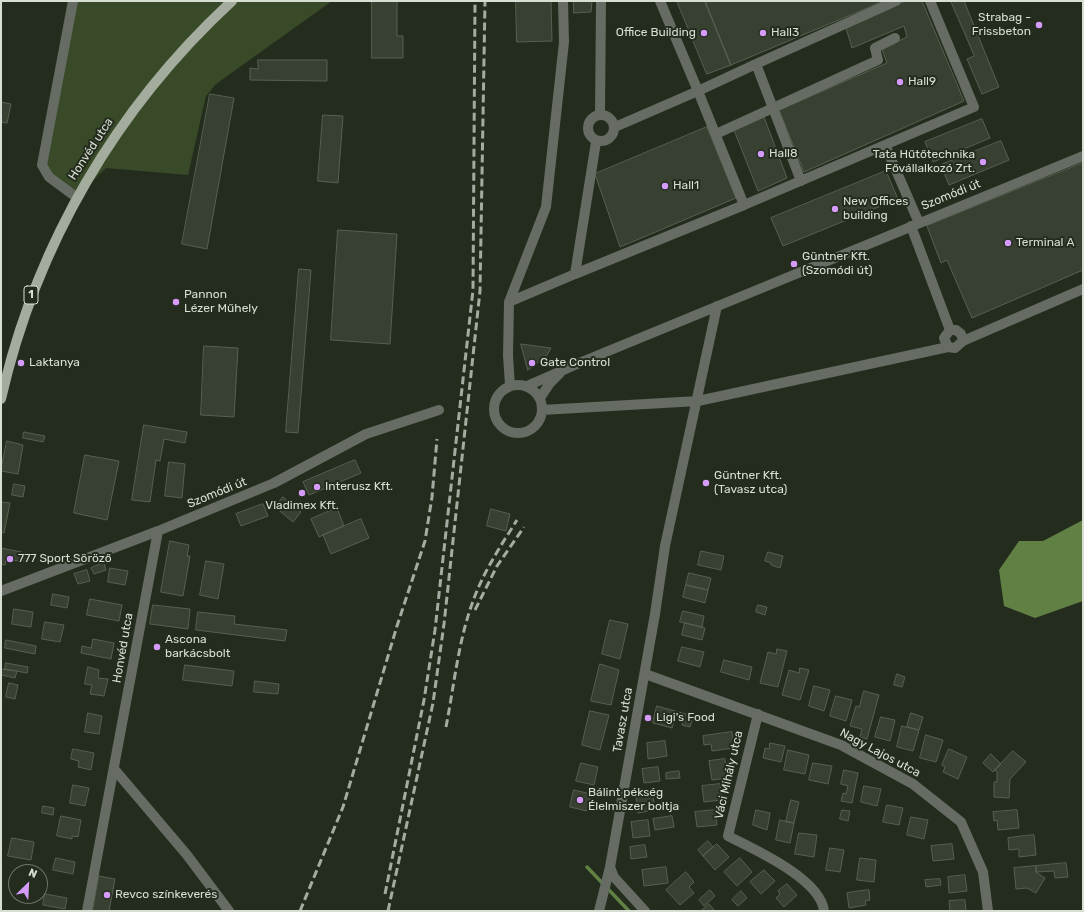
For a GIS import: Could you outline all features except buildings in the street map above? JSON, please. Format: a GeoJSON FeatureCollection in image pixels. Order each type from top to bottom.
{"type":"FeatureCollection","features":[{"type":"Feature","properties":{"kind":"main road","name":"Honvéd utca"},"geometry":{"type":"LineString","coordinates":[[76,197],[129,115],[185,47],[232,1]]}},
{"type":"Feature","properties":{"kind":"main road","name":"1"},"geometry":{"type":"LineString","coordinates":[[1,399],[12,354],[31,296],[76,197]]}},
{"type":"Feature","properties":{"kind":"street"},"geometry":{"type":"LineString","coordinates":[[73,1],[42,165],[49,177],[76,197]]}},
{"type":"Feature","properties":{"kind":"street"},"geometry":{"type":"LineString","coordinates":[[510,386],[508,356],[509,302],[546,207],[564,42],[563,1]]}},
{"type":"Feature","properties":{"kind":"street"},"geometry":{"type":"LineString","coordinates":[[600,115],[601,1]]}},
{"type":"Feature","properties":{"kind":"street"},"geometry":{"type":"LineString","coordinates":[[660,1],[744,205]]}},
{"type":"Feature","properties":{"kind":"street"},"geometry":{"type":"LineString","coordinates":[[615,127],[896,1]]}},
{"type":"Feature","properties":{"kind":"street"},"geometry":{"type":"LineString","coordinates":[[509,302],[744,205],[974,107],[930,1]]}},
{"type":"Feature","properties":{"kind":"street"},"geometry":{"type":"LineString","coordinates":[[716,134],[878,60],[875,48],[895,38]]}},
{"type":"Feature","properties":{"kind":"street"},"geometry":{"type":"LineString","coordinates":[[756,64],[801,181]]}},
{"type":"Feature","properties":{"kind":"street"},"geometry":{"type":"LineString","coordinates":[[600,115],[609,117],[613,121],[615,127],[613,136],[605,141],[596,142],[588,135],[588,126],[593,118],[600,115]]}},
{"type":"Feature","properties":{"kind":"street"},"geometry":{"type":"LineString","coordinates":[[575,274],[596,142]]}},
{"type":"Feature","properties":{"kind":"street"},"geometry":{"type":"LineString","coordinates":[[886,145],[915,224],[950,330]]}},
{"type":"Feature","properties":{"kind":"street","name":"Szomódi út"},"geometry":{"type":"LineString","coordinates":[[527,386],[564,369],[1083,156]]}},
{"type":"Feature","properties":{"kind":"street"},"geometry":{"type":"LineString","coordinates":[[542,410],[698,401],[948,347],[955,348],[962,341],[1083,289]]}},
{"type":"Feature","properties":{"kind":"street","name":"Tavasz utca"},"geometry":{"type":"LineString","coordinates":[[599,911],[610,867],[668,532],[698,401],[706,354],[717,306]]}},
{"type":"Feature","properties":{"kind":"street"},"geometry":{"type":"LineString","coordinates":[[950,330],[956,330],[961,334],[962,341]]}},
{"type":"Feature","properties":{"kind":"street"},"geometry":{"type":"LineString","coordinates":[[948,347],[944,338],[950,330]]}},
{"type":"Feature","properties":{"kind":"street"},"geometry":{"type":"LineString","coordinates":[[540,398],[550,383],[564,369]]}},
{"type":"Feature","properties":{"kind":"street"},"geometry":{"type":"LineString","coordinates":[[519,384],[527,386],[535,391],[540,398],[542,410],[538,422],[531,429],[521,433],[511,432],[504,429],[495,416],[493,409],[498,394],[510,386],[519,384]]}},
{"type":"Feature","properties":{"kind":"street","name":"Szomódi út"},"geometry":{"type":"LineString","coordinates":[[1,591],[158,531],[274,483],[366,434],[440,410]]}},
{"type":"Feature","properties":{"kind":"street","name":"Honvéd utca"},"geometry":{"type":"LineString","coordinates":[[87,911],[115,770],[158,531]]}},
{"type":"Feature","properties":{"kind":"street","name":"Nagy Lajos utca"},"geometry":{"type":"LineString","coordinates":[[644,677],[648,676],[758,714],[841,745],[913,784],[961,822],[983,872],[988,911]]}},
{"type":"Feature","properties":{"kind":"street","name":"Váci Mihály utca"},"geometry":{"type":"LineString","coordinates":[[758,714],[728,836],[774,859],[805,881],[823,904],[824,911]]}},
{"type":"Feature","properties":{"kind":"street"},"geometry":{"type":"LineString","coordinates":[[115,770],[187,855],[229,911]]}},
{"type":"Feature","properties":{"kind":"street"},"geometry":{"type":"LineString","coordinates":[[610,867],[614,877],[645,911]]}},
{"type":"Feature","properties":{"kind":"shaded area"},"geometry":{"type":"Polygon","coordinates":[[[73,1],[332,1],[216,84],[206,96],[188,175],[106,168],[76,197],[42,165],[73,1]]]}},
{"type":"Feature","properties":{"kind":"shaded area"},"geometry":{"type":"Polygon","coordinates":[[[1083,520],[1083,601],[1035,618],[1004,606],[999,570],[1019,541],[1043,541],[1083,520]]]}},
{"type":"Feature","properties":{"kind":"waterway"},"geometry":{"type":"LineString","coordinates":[[587,867],[629,911]]}},
{"type":"Feature","properties":{"kind":"railway"},"geometry":{"type":"LineString","coordinates":[[385,894],[424,700],[435,630],[473,290],[475,1]]}},
{"type":"Feature","properties":{"kind":"railway"},"geometry":{"type":"LineString","coordinates":[[388,911],[433,703],[444,624],[480,291],[485,1]]}},
{"type":"Feature","properties":{"kind":"railway"},"geometry":{"type":"LineString","coordinates":[[300,911],[343,807],[397,626],[425,541],[432,497],[437,439]]}},
{"type":"Feature","properties":{"kind":"railway"},"geometry":{"type":"LineString","coordinates":[[446,727],[463,634],[472,604],[486,571],[517,520]]}},
{"type":"Feature","properties":{"kind":"railway"},"geometry":{"type":"LineString","coordinates":[[475,610],[497,566],[524,527]]}},
{"type":"Feature","properties":{"kind":"place","name":"Strabag - Frissbeton"},"geometry":{"type":"Point","coordinates":[1039,25]}},
{"type":"Feature","properties":{"kind":"place","name":"Office Building"},"geometry":{"type":"Point","coordinates":[704,33]}},
{"type":"Feature","properties":{"kind":"place","name":"Hall3"},"geometry":{"type":"Point","coordinates":[763,33]}},
{"type":"Feature","properties":{"kind":"place","name":"Hall9"},"geometry":{"type":"Point","coordinates":[900,82]}},
{"type":"Feature","properties":{"kind":"place","name":"Hall8"},"geometry":{"type":"Point","coordinates":[761,154]}},
{"type":"Feature","properties":{"kind":"place","name":"Tata Hűtőtechnika Fővállalkozó Zrt."},"geometry":{"type":"Point","coordinates":[983,162]}},
{"type":"Feature","properties":{"kind":"place","name":"Hall1"},"geometry":{"type":"Point","coordinates":[665,186]}},
{"type":"Feature","properties":{"kind":"place","name":"New Offices building"},"geometry":{"type":"Point","coordinates":[835,209]}},
{"type":"Feature","properties":{"kind":"place","name":"Terminal A"},"geometry":{"type":"Point","coordinates":[1008,243]}},
{"type":"Feature","properties":{"kind":"place","name":"Güntner Kft. (Szomódi út)"},"geometry":{"type":"Point","coordinates":[794,264]}},
{"type":"Feature","properties":{"kind":"place","name":"Pannon Lézer Műhely"},"geometry":{"type":"Point","coordinates":[176,302]}},
{"type":"Feature","properties":{"kind":"place","name":"Laktanya"},"geometry":{"type":"Point","coordinates":[21,363]}},
{"type":"Feature","properties":{"kind":"place","name":"Gate Control"},"geometry":{"type":"Point","coordinates":[532,363]}},
{"type":"Feature","properties":{"kind":"place","name":"Güntner Kft. (Tavasz utca)"},"geometry":{"type":"Point","coordinates":[706,483]}},
{"type":"Feature","properties":{"kind":"place","name":"Interusz Kft."},"geometry":{"type":"Point","coordinates":[317,487]}},
{"type":"Feature","properties":{"kind":"place","name":"Vladimex Kft."},"geometry":{"type":"Point","coordinates":[302,493]}},
{"type":"Feature","properties":{"kind":"place","name":"777 Sport Söröző"},"geometry":{"type":"Point","coordinates":[10,559]}},
{"type":"Feature","properties":{"kind":"place","name":"Ascona barkácsbolt"},"geometry":{"type":"Point","coordinates":[157,647]}},
{"type":"Feature","properties":{"kind":"place","name":"Ligi's Food"},"geometry":{"type":"Point","coordinates":[648,718]}},
{"type":"Feature","properties":{"kind":"place","name":"Bálint pékség Élelmiszer boltja"},"geometry":{"type":"Point","coordinates":[580,800]}},
{"type":"Feature","properties":{"kind":"place","name":"Revco színkeverés"},"geometry":{"type":"Point","coordinates":[107,895]}}]}
